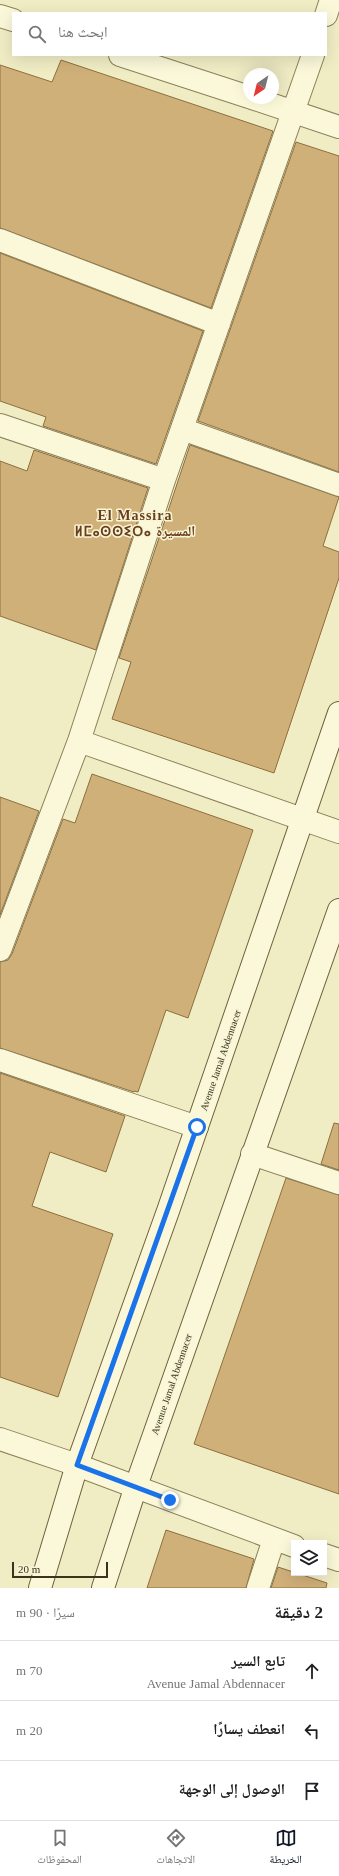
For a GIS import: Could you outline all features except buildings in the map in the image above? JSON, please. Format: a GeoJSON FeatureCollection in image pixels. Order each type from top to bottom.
{"type":"FeatureCollection","features":[{"type":"Feature","properties":{"kind":"street"},"geometry":{"type":"LineString","coordinates":[[327,12],[331,0]]}},
{"type":"Feature","properties":{"kind":"street"},"geometry":{"type":"LineString","coordinates":[[0,16],[12,20]]}},
{"type":"Feature","properties":{"kind":"street"},"geometry":{"type":"LineString","coordinates":[[123,56],[243,95]]}},
{"type":"Feature","properties":{"kind":"street"},"geometry":{"type":"LineString","coordinates":[[0,950],[79,741],[164,480],[313,56]]}},
{"type":"Feature","properties":{"kind":"street"},"geometry":{"type":"LineString","coordinates":[[270,104],[339,127]]}},
{"type":"Feature","properties":{"kind":"street"},"geometry":{"type":"LineString","coordinates":[[0,240],[219,324]]}},
{"type":"Feature","properties":{"kind":"street"},"geometry":{"type":"LineString","coordinates":[[1,427],[164,480]]}},
{"type":"Feature","properties":{"kind":"street"},"geometry":{"type":"LineString","coordinates":[[182,429],[339,485]]}},
{"type":"Feature","properties":{"kind":"street","name":"Avenue Jamal Abdennacer"},"geometry":{"type":"LineString","coordinates":[[40,1588],[77,1465],[197,1127],[339,713]]}},
{"type":"Feature","properties":{"kind":"street"},"geometry":{"type":"LineString","coordinates":[[79,741],[339,832]]}},
{"type":"Feature","properties":{"kind":"street","name":"Avenue Jamal Abdennacer"},"geometry":{"type":"LineString","coordinates":[[103,1588],[136,1486],[339,910]]}},
{"type":"Feature","properties":{"kind":"street"},"geometry":{"type":"LineString","coordinates":[[0,1060],[197,1127]]}},
{"type":"Feature","properties":{"kind":"street"},"geometry":{"type":"LineString","coordinates":[[252,1154],[339,1183]]}},
{"type":"Feature","properties":{"kind":"street"},"geometry":{"type":"LineString","coordinates":[[0,1439],[136,1486],[284,1542],[258,1588]]}},
{"type":"Feature","properties":{"kind":"street"},"geometry":{"type":"LineString","coordinates":[[327,1556],[339,1560]]}},
{"type":"Feature","properties":{"kind":"district","name":"El Massira ⵍⵎⴰⵙⵙⵉⵔⴰ المسيرة"},"geometry":{"type":"Point","coordinates":[135,524]}},
{"type":"Feature","properties":{"kind":"route"},"geometry":{"type":"LineString","coordinates":[[170,1500],[77,1465],[197,1127]]}}]}
